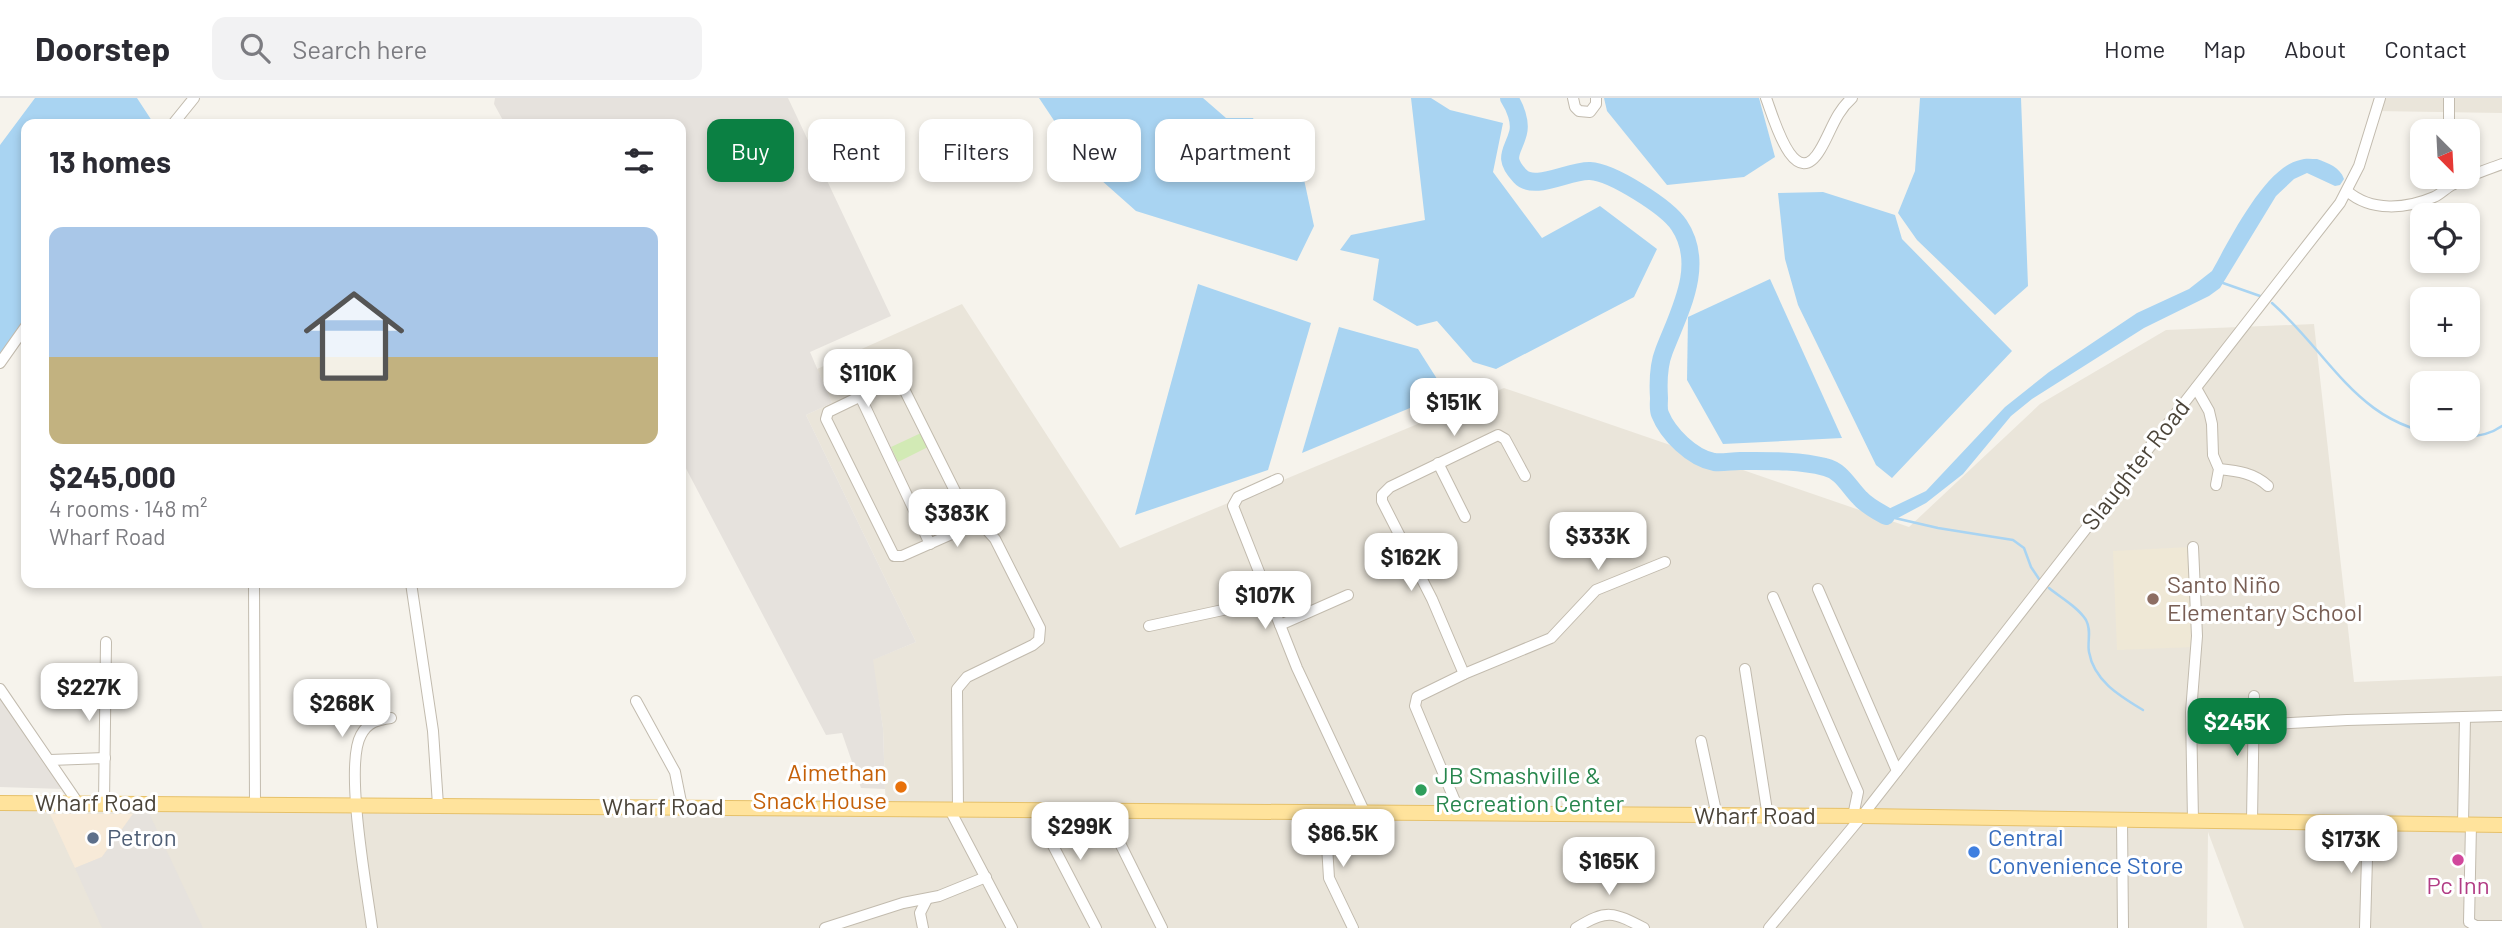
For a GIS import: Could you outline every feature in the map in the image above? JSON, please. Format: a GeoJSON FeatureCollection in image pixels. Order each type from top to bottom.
{"type":"FeatureCollection","features":[{"type":"Feature","properties":{"kind":"main road","name":"Wharf Road"},"geometry":{"type":"LineString","coordinates":[[0,803],[356,803],[1035,811],[1857,816],[2502,825]]}},
{"type":"Feature","properties":{"kind":"street"},"geometry":{"type":"LineString","coordinates":[[177,119],[194,98]]}},
{"type":"Feature","properties":{"kind":"street"},"geometry":{"type":"LineString","coordinates":[[1573,98],[1579,111],[1590,112],[1596,104],[1596,98]]}},
{"type":"Feature","properties":{"kind":"street"},"geometry":{"type":"LineString","coordinates":[[1766,98],[1787,152],[1795,160],[1802,162],[1809,162],[1816,156],[1834,119],[1852,98]]}},
{"type":"Feature","properties":{"kind":"street","name":"Slaughter Road"},"geometry":{"type":"LineString","coordinates":[[1769,928],[1857,816],[1897,771],[2316,234],[2347,191],[2364,152],[2380,98]]}},
{"type":"Feature","properties":{"kind":"street"},"geometry":{"type":"LineString","coordinates":[[2449,98],[2449,119]]}},
{"type":"Feature","properties":{"kind":"street"},"geometry":{"type":"LineString","coordinates":[[2480,171],[2502,164]]}},
{"type":"Feature","properties":{"kind":"street"},"geometry":{"type":"LineString","coordinates":[[2347,191],[2368,204],[2396,206],[2431,198],[2441,189]]}},
{"type":"Feature","properties":{"kind":"street"},"geometry":{"type":"LineString","coordinates":[[0,363],[21,333]]}},
{"type":"Feature","properties":{"kind":"street"},"geometry":{"type":"LineString","coordinates":[[972,525],[901,383],[894,381],[828,412],[828,424],[894,555],[902,556],[972,525],[985,528],[995,539],[1040,628],[1040,635],[1033,645],[967,677],[957,689],[954,810],[1012,928]]}},
{"type":"Feature","properties":{"kind":"street"},"geometry":{"type":"LineString","coordinates":[[2196,388],[2209,411],[2213,455],[2219,469],[2216,485]]}},
{"type":"Feature","properties":{"kind":"street"},"geometry":{"type":"LineString","coordinates":[[860,396],[930,544]]}},
{"type":"Feature","properties":{"kind":"street"},"geometry":{"type":"LineString","coordinates":[[1464,674],[1432,599],[1382,501],[1384,492],[1498,435],[1505,439],[1525,477]]}},
{"type":"Feature","properties":{"kind":"street"},"geometry":{"type":"LineString","coordinates":[[1438,463],[1465,517]]}},
{"type":"Feature","properties":{"kind":"street"},"geometry":{"type":"LineString","coordinates":[[2219,469],[2259,477],[2268,485]]}},
{"type":"Feature","properties":{"kind":"street"},"geometry":{"type":"LineString","coordinates":[[1278,479],[1238,497],[1233,503],[1234,513],[1269,600],[1365,813]]}},
{"type":"Feature","properties":{"kind":"street"},"geometry":{"type":"LineString","coordinates":[[2193,547],[2197,636],[2191,712],[2193,820]]}},
{"type":"Feature","properties":{"kind":"street"},"geometry":{"type":"LineString","coordinates":[[1460,813],[1415,701],[1422,694],[1464,674],[1550,638],[1596,590],[1665,562]]}},
{"type":"Feature","properties":{"kind":"street"},"geometry":{"type":"LineString","coordinates":[[254,588],[255,803]]}},
{"type":"Feature","properties":{"kind":"street"},"geometry":{"type":"LineString","coordinates":[[412,588],[433,731],[438,805]]}},
{"type":"Feature","properties":{"kind":"street"},"geometry":{"type":"LineString","coordinates":[[1818,589],[1897,771]]}},
{"type":"Feature","properties":{"kind":"street"},"geometry":{"type":"LineString","coordinates":[[1280,625],[1348,595]]}},
{"type":"Feature","properties":{"kind":"street"},"geometry":{"type":"LineString","coordinates":[[1773,597],[1858,792],[1857,816]]}},
{"type":"Feature","properties":{"kind":"street"},"geometry":{"type":"LineString","coordinates":[[1149,626],[1269,600]]}},
{"type":"Feature","properties":{"kind":"street"},"geometry":{"type":"LineString","coordinates":[[104,803],[106,642]]}},
{"type":"Feature","properties":{"kind":"street"},"geometry":{"type":"LineString","coordinates":[[1745,669],[1768,817]]}},
{"type":"Feature","properties":{"kind":"street"},"geometry":{"type":"LineString","coordinates":[[0,689],[78,803]]}},
{"type":"Feature","properties":{"kind":"street"},"geometry":{"type":"LineString","coordinates":[[2252,821],[2254,696]]}},
{"type":"Feature","properties":{"kind":"street"},"geometry":{"type":"LineString","coordinates":[[636,701],[675,772],[681,807]]}},
{"type":"Feature","properties":{"kind":"street"},"geometry":{"type":"LineString","coordinates":[[2253,725],[2502,716]]}},
{"type":"Feature","properties":{"kind":"street"},"geometry":{"type":"LineString","coordinates":[[2465,717],[2469,922],[2476,926],[2502,926]]}},
{"type":"Feature","properties":{"kind":"street"},"geometry":{"type":"LineString","coordinates":[[372,928],[356,803],[356,750],[358,740],[374,720],[391,718]]}},
{"type":"Feature","properties":{"kind":"street"},"geometry":{"type":"LineString","coordinates":[[1702,741],[1717,816]]}},
{"type":"Feature","properties":{"kind":"street"},"geometry":{"type":"LineString","coordinates":[[50,760],[105,758]]}},
{"type":"Feature","properties":{"kind":"street"},"geometry":{"type":"LineString","coordinates":[[1035,811],[1096,928]]}},
{"type":"Feature","properties":{"kind":"street"},"geometry":{"type":"LineString","coordinates":[[1104,811],[1162,928]]}},
{"type":"Feature","properties":{"kind":"street"},"geometry":{"type":"LineString","coordinates":[[1325,813],[1329,878],[1353,928]]}},
{"type":"Feature","properties":{"kind":"street"},"geometry":{"type":"LineString","coordinates":[[2122,820],[2123,928]]}},
{"type":"Feature","properties":{"kind":"street"},"geometry":{"type":"LineString","coordinates":[[2365,928],[2368,822]]}},
{"type":"Feature","properties":{"kind":"street"},"geometry":{"type":"LineString","coordinates":[[825,928],[862,922],[911,901],[927,899],[986,877]]}},
{"type":"Feature","properties":{"kind":"street"},"geometry":{"type":"LineString","coordinates":[[923,928],[920,914],[927,899]]}},
{"type":"Feature","properties":{"kind":"street"},"geometry":{"type":"LineString","coordinates":[[1576,928],[1592,918],[1616,913],[1644,928]]}},
{"type":"Feature","properties":{"kind":"shaded area"},"geometry":{"type":"Polygon","coordinates":[[[495,98],[788,98],[808,140],[808,182],[828,182],[891,316],[810,352],[832,403],[806,415],[916,642],[873,660],[883,728],[885,789],[861,788],[842,733],[826,735],[686,469],[686,119],[502,119],[494,104],[495,98]]]}},
{"type":"Feature","properties":{"kind":"shaded area"},"geometry":{"type":"Polygon","coordinates":[[[2379,98],[2502,98],[2502,113],[2375,111],[2379,98]]]}},
{"type":"Feature","properties":{"kind":"shaded area"},"geometry":{"type":"Polygon","coordinates":[[[962,304],[1120,548],[1504,388],[1909,527],[2040,404],[2166,330],[2314,324],[2354,682],[2502,676],[2502,928],[2244,928],[2208,832],[2207,928],[0,928],[0,810],[886,816],[883,728],[872,660],[916,642],[806,415],[832,403],[817,369],[962,304]]]}},
{"type":"Feature","properties":{"kind":"shaded area","name":"Santo Niño Elementary School"},"geometry":{"type":"Polygon","coordinates":[[[2190,547],[2194,647],[2117,650],[2113,551],[2190,547]]]}},
{"type":"Feature","properties":{"kind":"shaded area"},"geometry":{"type":"Polygon","coordinates":[[[0,697],[63,789],[0,787],[0,697]]]}},
{"type":"Feature","properties":{"kind":"shaded area"},"geometry":{"type":"Polygon","coordinates":[[[149,813],[203,928],[102,928],[75,868],[102,857],[133,814],[149,813]]]}},
{"type":"Feature","properties":{"kind":"shaded area"},"geometry":{"type":"Polygon","coordinates":[[[50,814],[133,814],[102,857],[75,868],[50,814]]]}},
{"type":"Feature","properties":{"kind":"green space"},"geometry":{"type":"Polygon","coordinates":[[[921,433],[928,447],[898,462],[891,447],[921,433]]]}},
{"type":"Feature","properties":{"kind":"water"},"geometry":{"type":"Polygon","coordinates":[[[35,98],[137,98],[151,119],[21,119],[21,327],[0,357],[0,145],[35,98]]]}},
{"type":"Feature","properties":{"kind":"water"},"geometry":{"type":"Polygon","coordinates":[[[1039,98],[1203,98],[1226,118],[1253,118],[1155,119],[1155,182],[1305,182],[1314,226],[1297,261],[1136,211],[1103,182],[1141,182],[1141,119],[1053,119],[1039,98]]]}},
{"type":"Feature","properties":{"kind":"water"},"geometry":{"type":"Polygon","coordinates":[[[1411,98],[1431,98],[1450,110],[1503,123],[1493,172],[1542,238],[1600,206],[1657,249],[1634,297],[1496,369],[1473,362],[1437,321],[1417,326],[1373,300],[1379,259],[1340,250],[1351,235],[1425,220],[1411,98]]]}},
{"type":"Feature","properties":{"kind":"water"},"geometry":{"type":"Polygon","coordinates":[[[1604,98],[1759,98],[1775,157],[1744,177],[1667,185],[1607,111],[1604,98]]]}},
{"type":"Feature","properties":{"kind":"water"},"geometry":{"type":"Polygon","coordinates":[[[1920,98],[2021,98],[2028,286],[1995,315],[1917,240],[1898,213],[1915,171],[1920,98]]]}},
{"type":"Feature","properties":{"kind":"water"},"geometry":{"type":"Polygon","coordinates":[[[2317,159],[2340,171],[2344,179],[2340,185],[2335,186],[2307,173],[2294,179],[2276,196],[2220,288],[2144,328],[2032,399],[2011,416],[1963,474],[1926,503],[1896,519],[1880,513],[1926,491],[2005,407],[2049,372],[2137,313],[2189,289],[2212,271],[2249,207],[2274,176],[2300,160],[2317,159]]]}},
{"type":"Feature","properties":{"kind":"water"},"geometry":{"type":"Polygon","coordinates":[[[1823,192],[1895,215],[1902,239],[2012,351],[1892,478],[1876,465],[1798,305],[1785,259],[1778,193],[1823,192]]]}},
{"type":"Feature","properties":{"kind":"water"},"geometry":{"type":"Polygon","coordinates":[[[1770,279],[1842,438],[1723,444],[1687,380],[1688,317],[1770,279]]]}},
{"type":"Feature","properties":{"kind":"water"},"geometry":{"type":"Polygon","coordinates":[[[1198,284],[1311,323],[1268,470],[1135,515],[1198,284]]]}},
{"type":"Feature","properties":{"kind":"water"},"geometry":{"type":"Polygon","coordinates":[[[1339,327],[1418,349],[1446,393],[1302,453],[1339,327]]]}},
{"type":"Feature","properties":{"kind":"waterway"},"geometry":{"type":"LineString","coordinates":[[1509,98],[1519,124],[1510,159],[1520,176],[1534,182],[1590,171],[1611,177],[1663,209],[1679,225],[1687,240],[1690,256],[1687,288],[1662,357],[1659,374],[1659,412],[1675,437],[1697,456],[1714,462],[1782,461],[1831,469],[1866,503],[1886,516]]}},
{"type":"Feature","properties":{"kind":"waterway"},"geometry":{"type":"LineString","coordinates":[[2223,283],[2260,296]]}},
{"type":"Feature","properties":{"kind":"waterway"},"geometry":{"type":"LineString","coordinates":[[2272,303],[2350,387],[2370,405],[2393,420],[2419,430],[2457,437],[2484,434],[2502,426]]}},
{"type":"Feature","properties":{"kind":"waterway"},"geometry":{"type":"LineString","coordinates":[[1886,516],[1938,528],[2013,540],[2024,548],[2039,579]]}},
{"type":"Feature","properties":{"kind":"waterway"},"geometry":{"type":"LineString","coordinates":[[2049,588],[2086,620],[2089,628],[2089,652],[2102,679],[2109,687],[2143,710]]}},
{"type":"Feature","properties":{"kind":"place","name":"Santo Niño Elementary School"},"geometry":{"type":"Point","coordinates":[2153,599]}},
{"type":"Feature","properties":{"kind":"place","name":"Aimethan Snack House"},"geometry":{"type":"Point","coordinates":[901,787]}},
{"type":"Feature","properties":{"kind":"place","name":"JB Smashville & Recreation Center"},"geometry":{"type":"Point","coordinates":[1421,790]}},
{"type":"Feature","properties":{"kind":"place","name":"Petron"},"geometry":{"type":"Point","coordinates":[93,838]}},
{"type":"Feature","properties":{"kind":"place","name":"Central Convenience Store"},"geometry":{"type":"Point","coordinates":[1974,852]}},
{"type":"Feature","properties":{"kind":"place","name":"Pc Inn"},"geometry":{"type":"Point","coordinates":[2458,860]}}]}
